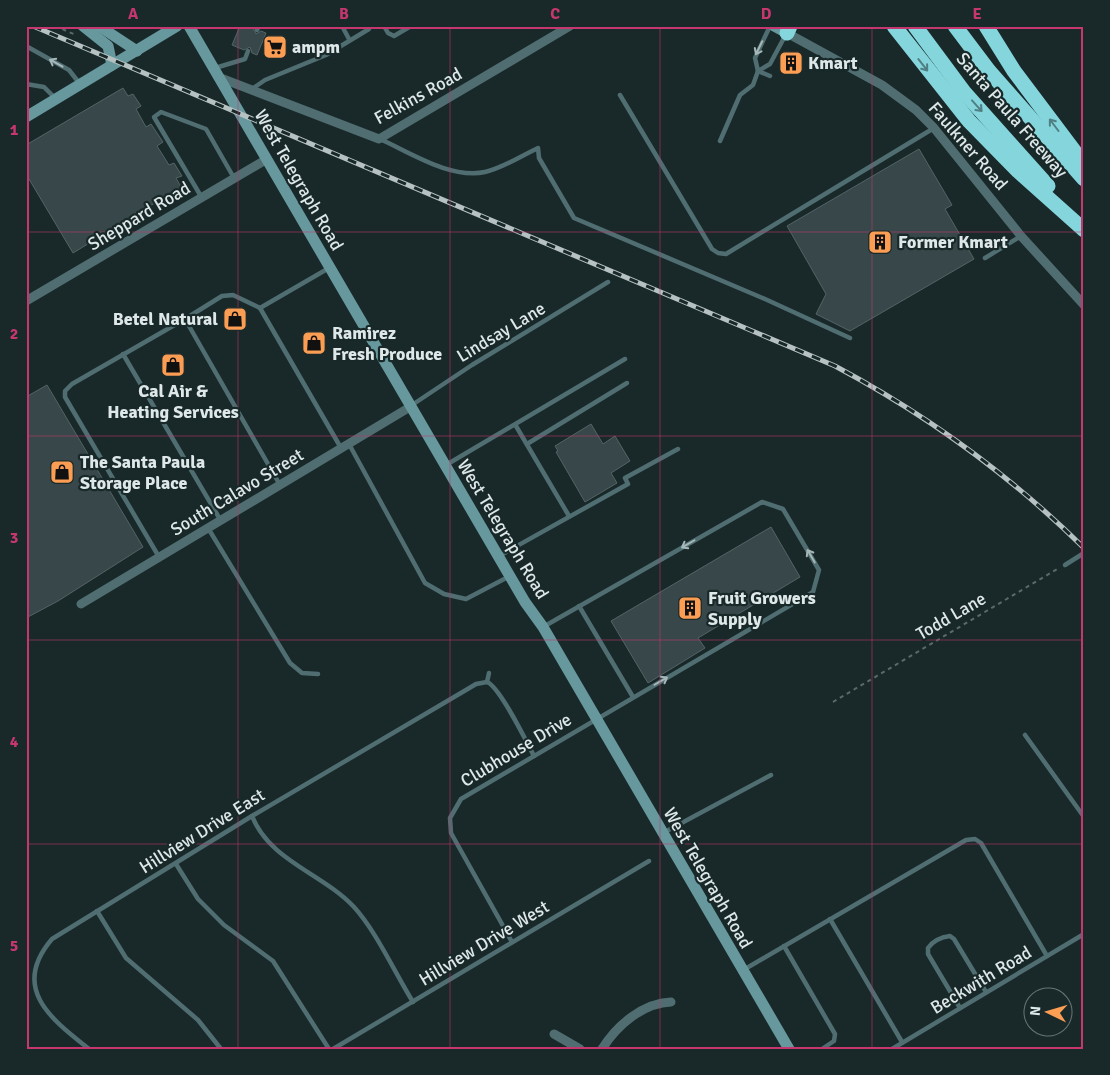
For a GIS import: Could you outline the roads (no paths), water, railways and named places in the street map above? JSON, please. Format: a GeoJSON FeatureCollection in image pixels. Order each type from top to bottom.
{"type":"FeatureCollection","features":[{"type":"Feature","properties":{"kind":"highway"},"geometry":{"type":"LineString","coordinates":[[894,26],[968,121],[1018,171],[1084,230]]}},
{"type":"Feature","properties":{"kind":"highway","name":"Santa Paula Freeway"},"geometry":{"type":"LineString","coordinates":[[915,26],[964,92],[1084,226]]}},
{"type":"Feature","properties":{"kind":"highway","name":"Santa Paula Freeway"},"geometry":{"type":"LineString","coordinates":[[955,26],[989,71],[1084,179]]}},
{"type":"Feature","properties":{"kind":"highway"},"geometry":{"type":"LineString","coordinates":[[986,26],[1014,71],[1084,164]]}},
{"type":"Feature","properties":{"kind":"main road"},"geometry":{"type":"LineString","coordinates":[[83,26],[108,46],[112,65]]}},
{"type":"Feature","properties":{"kind":"main road"},"geometry":{"type":"LineString","coordinates":[[99,26],[137,50]]}},
{"type":"Feature","properties":{"kind":"main road"},"geometry":{"type":"LineString","coordinates":[[26,117],[177,26]]}},
{"type":"Feature","properties":{"kind":"main road","name":"West Telegraph Road"},"geometry":{"type":"LineString","coordinates":[[189,26],[268,159],[410,407],[510,577],[543,627],[661,834],[789,1049]]}},
{"type":"Feature","properties":{"kind":"street","name":"Felkins Road"},"geometry":{"type":"LineString","coordinates":[[216,72],[252,89],[380,139],[570,26]]}},
{"type":"Feature","properties":{"kind":"street","name":"Faulkner Road"},"geometry":{"type":"LineString","coordinates":[[780,28],[882,85],[916,110],[934,128],[1021,236],[1084,306]]}},
{"type":"Feature","properties":{"kind":"street","name":"Sheppard Road"},"geometry":{"type":"LineString","coordinates":[[26,301],[268,159]]}},
{"type":"Feature","properties":{"kind":"street","name":"South Calavo Street"},"geometry":{"type":"LineString","coordinates":[[81,604],[410,407]]}},
{"type":"Feature","properties":{"kind":"street"},"geometry":{"type":"LineString","coordinates":[[602,1049],[617,1029],[634,1016],[649,1006],[671,1002]]}},
{"type":"Feature","properties":{"kind":"street"},"geometry":{"type":"LineString","coordinates":[[554,1034],[580,1049]]}},
{"type":"Feature","properties":{"kind":"lane"},"geometry":{"type":"LineString","coordinates":[[342,26],[349,39]]}},
{"type":"Feature","properties":{"kind":"lane"},"geometry":{"type":"LineString","coordinates":[[252,89],[265,80],[326,55],[349,39],[369,29],[369,26]]}},
{"type":"Feature","properties":{"kind":"lane"},"geometry":{"type":"LineString","coordinates":[[384,26],[388,33],[394,36],[411,26]]}},
{"type":"Feature","properties":{"kind":"lane"},"geometry":{"type":"LineString","coordinates":[[758,71],[770,64],[780,28]]}},
{"type":"Feature","properties":{"kind":"lane"},"geometry":{"type":"LineString","coordinates":[[720,141],[740,95],[753,85],[758,71],[755,58],[780,28]]}},
{"type":"Feature","properties":{"kind":"lane"},"geometry":{"type":"LineString","coordinates":[[26,46],[69,70],[81,85]]}},
{"type":"Feature","properties":{"kind":"lane"},"geometry":{"type":"LineString","coordinates":[[216,72],[245,59],[248,51]]}},
{"type":"Feature","properties":{"kind":"lane"},"geometry":{"type":"LineString","coordinates":[[758,71],[770,76]]}},
{"type":"Feature","properties":{"kind":"lane"},"geometry":{"type":"LineString","coordinates":[[26,84],[44,87],[56,99]]}},
{"type":"Feature","properties":{"kind":"lane"},"geometry":{"type":"LineString","coordinates":[[620,95],[712,249],[718,254],[726,254],[934,128]]}},
{"type":"Feature","properties":{"kind":"lane"},"geometry":{"type":"LineString","coordinates":[[202,198],[154,117],[161,112],[206,129],[234,178]]}},
{"type":"Feature","properties":{"kind":"lane"},"geometry":{"type":"LineString","coordinates":[[380,139],[447,169],[474,173],[487,172],[538,148],[539,158],[574,218],[765,299],[850,338]]}},
{"type":"Feature","properties":{"kind":"lane"},"geometry":{"type":"LineString","coordinates":[[985,258],[1021,236]]}},
{"type":"Feature","properties":{"kind":"lane"},"geometry":{"type":"LineString","coordinates":[[260,308],[329,268]]}},
{"type":"Feature","properties":{"kind":"lane","name":"Lindsay Lane"},"geometry":{"type":"LineString","coordinates":[[410,407],[472,365],[608,282]]}},
{"type":"Feature","properties":{"kind":"lane"},"geometry":{"type":"LineString","coordinates":[[159,557],[65,397],[66,391],[72,384],[222,296],[233,295],[260,308],[425,583],[444,594],[466,599],[510,577]]}},
{"type":"Feature","properties":{"kind":"lane"},"geometry":{"type":"LineString","coordinates":[[185,319],[280,485]]}},
{"type":"Feature","properties":{"kind":"lane"},"geometry":{"type":"LineString","coordinates":[[123,354],[221,521]]}},
{"type":"Feature","properties":{"kind":"lane"},"geometry":{"type":"LineString","coordinates":[[445,466],[516,426],[625,360]]}},
{"type":"Feature","properties":{"kind":"lane"},"geometry":{"type":"LineString","coordinates":[[528,444],[627,383]]}},
{"type":"Feature","properties":{"kind":"lane"},"geometry":{"type":"LineString","coordinates":[[516,426],[569,516]]}},
{"type":"Feature","properties":{"kind":"lane"},"geometry":{"type":"LineString","coordinates":[[498,557],[628,484],[625,478],[678,449]]}},
{"type":"Feature","properties":{"kind":"lane","name":"Clubhouse Drive"},"geometry":{"type":"LineString","coordinates":[[512,942],[453,840],[450,818],[461,799],[813,592],[819,570],[783,509],[762,502],[543,627]]}},
{"type":"Feature","properties":{"kind":"lane"},"geometry":{"type":"LineString","coordinates":[[208,528],[290,663],[302,673],[318,674]]}},
{"type":"Feature","properties":{"kind":"lane"},"geometry":{"type":"LineString","coordinates":[[1065,565],[1084,553]]}},
{"type":"Feature","properties":{"kind":"lane"},"geometry":{"type":"LineString","coordinates":[[579,606],[633,697]]}},
{"type":"Feature","properties":{"kind":"lane"},"geometry":{"type":"LineString","coordinates":[[488,673],[487,682],[498,693],[534,756]]}},
{"type":"Feature","properties":{"kind":"lane","name":"Hillview Drive East"},"geometry":{"type":"LineString","coordinates":[[88,1049],[47,1014],[37,997],[34,975],[41,953],[52,939],[252,816],[476,684],[487,682]]}},
{"type":"Feature","properties":{"kind":"lane"},"geometry":{"type":"LineString","coordinates":[[1025,735],[1084,817]]}},
{"type":"Feature","properties":{"kind":"lane"},"geometry":{"type":"LineString","coordinates":[[661,834],[771,775]]}},
{"type":"Feature","properties":{"kind":"lane"},"geometry":{"type":"LineString","coordinates":[[252,816],[262,835],[274,849],[333,888],[355,908],[413,1002]]}},
{"type":"Feature","properties":{"kind":"lane"},"geometry":{"type":"LineString","coordinates":[[742,971],[966,840],[975,839],[981,843],[1047,956]]}},
{"type":"Feature","properties":{"kind":"lane","name":"Hillview Drive West"},"geometry":{"type":"LineString","coordinates":[[331,1049],[649,861]]}},
{"type":"Feature","properties":{"kind":"lane"},"geometry":{"type":"LineString","coordinates":[[176,864],[198,899],[224,925],[274,961],[331,1049]]}},
{"type":"Feature","properties":{"kind":"lane"},"geometry":{"type":"LineString","coordinates":[[97,911],[126,958],[198,1020],[221,1049]]}},
{"type":"Feature","properties":{"kind":"lane"},"geometry":{"type":"LineString","coordinates":[[830,919],[902,1042]]}},
{"type":"Feature","properties":{"kind":"lane","name":"Beckwith Road"},"geometry":{"type":"LineString","coordinates":[[892,1049],[1084,934]]}},
{"type":"Feature","properties":{"kind":"lane"},"geometry":{"type":"LineString","coordinates":[[960,1008],[928,954],[928,948],[932,943],[945,936],[950,936],[954,939],[986,992]]}},
{"type":"Feature","properties":{"kind":"lane"},"geometry":{"type":"LineString","coordinates":[[784,946],[835,1034],[834,1041],[822,1049]]}},
{"type":"Feature","properties":{"kind":"railway"},"geometry":{"type":"LineString","coordinates":[[33,26],[835,366],[902,405],[966,448],[1026,495],[1084,548]]}},
{"type":"Feature","properties":{"kind":"place","name":"ampm"},"geometry":{"type":"Point","coordinates":[275,47]}},
{"type":"Feature","properties":{"kind":"place","name":"Kmart"},"geometry":{"type":"Point","coordinates":[791,63]}},
{"type":"Feature","properties":{"kind":"place","name":"Former Kmart"},"geometry":{"type":"Point","coordinates":[880,242]}},
{"type":"Feature","properties":{"kind":"place","name":"Betel Natural"},"geometry":{"type":"Point","coordinates":[235,319]}},
{"type":"Feature","properties":{"kind":"place","name":"Ramirez Fresh Produce"},"geometry":{"type":"Point","coordinates":[314,343]}},
{"type":"Feature","properties":{"kind":"place","name":"Cal Air & Heating Services"},"geometry":{"type":"Point","coordinates":[173,365]}},
{"type":"Feature","properties":{"kind":"place","name":"The Santa Paula Storage Place"},"geometry":{"type":"Point","coordinates":[62,472]}},
{"type":"Feature","properties":{"kind":"place","name":"Fruit Growers Supply"},"geometry":{"type":"Point","coordinates":[690,608]}}]}
